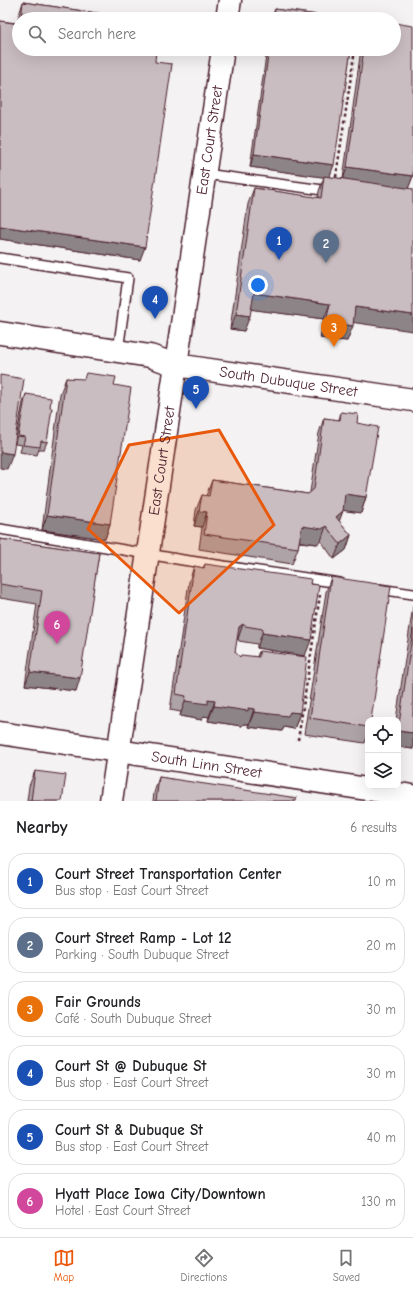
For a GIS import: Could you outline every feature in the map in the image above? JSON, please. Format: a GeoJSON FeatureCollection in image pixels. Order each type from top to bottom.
{"type":"FeatureCollection","features":[{"type":"Feature","properties":{"kind":"street"},"geometry":{"type":"LineString","coordinates":[[228,12],[230,0]]}},
{"type":"Feature","properties":{"kind":"street","name":"East Court Street"},"geometry":{"type":"LineString","coordinates":[[111,801],[222,56]]}},
{"type":"Feature","properties":{"kind":"street","name":"South Dubuque Street"},"geometry":{"type":"LineString","coordinates":[[0,333],[150,356],[176,365],[413,400]]}},
{"type":"Feature","properties":{"kind":"street","name":"South Linn Street"},"geometry":{"type":"LineString","coordinates":[[0,733],[413,796]]}},
{"type":"Feature","properties":{"kind":"lane"},"geometry":{"type":"LineString","coordinates":[[205,174],[338,192]]}},
{"type":"Feature","properties":{"kind":"lane"},"geometry":{"type":"LineString","coordinates":[[0,258],[128,278],[118,351]]}},
{"type":"Feature","properties":{"kind":"lane"},"geometry":{"type":"LineString","coordinates":[[0,530],[352,585]]}},
{"type":"Feature","properties":{"kind":"lane"},"geometry":{"type":"LineString","coordinates":[[368,587],[413,594]]}},
{"type":"Feature","properties":{"kind":"path"},"geometry":{"type":"LineString","coordinates":[[338,192],[354,56]]}},
{"type":"Feature","properties":{"kind":"path"},"geometry":{"type":"LineString","coordinates":[[298,740],[322,580]]}},
{"type":"Feature","properties":{"kind":"highlighted area"},"geometry":{"type":"Polygon","coordinates":[[[219,430],[274,525],[179,613],[88,529],[129,445],[219,430]]]}},
{"type":"Feature","properties":{"kind":"building"},"geometry":{"type":"Polygon","coordinates":[[[23,2],[90,12],[22,12],[23,2]]]}},
{"type":"Feature","properties":{"kind":"building"},"geometry":{"type":"Polygon","coordinates":[[[275,9],[296,12],[275,12],[275,9]]]}},
{"type":"Feature","properties":{"kind":"building"},"geometry":{"type":"Polygon","coordinates":[[[0,21],[12,23],[12,56],[155,56],[155,62],[172,64],[145,247],[0,226],[0,21]]]}},
{"type":"Feature","properties":{"kind":"building"},"geometry":{"type":"Polygon","coordinates":[[[401,24],[413,26],[413,176],[347,167],[363,56],[401,56],[401,24]]]}},
{"type":"Feature","properties":{"kind":"building"},"geometry":{"type":"Polygon","coordinates":[[[268,56],[350,56],[334,165],[254,154],[268,56]]]}},
{"type":"Feature","properties":{"kind":"building"},"geometry":{"type":"Polygon","coordinates":[[[324,176],[413,189],[413,315],[355,307],[353,326],[326,322],[330,304],[254,293],[250,316],[236,314],[254,188],[321,198],[324,176]]]}},
{"type":"Feature","properties":{"kind":"building"},"geometry":{"type":"Polygon","coordinates":[[[86,373],[116,377],[114,385],[131,388],[110,524],[47,515],[66,378],[84,379],[86,373]]]}},
{"type":"Feature","properties":{"kind":"building"},"geometry":{"type":"Polygon","coordinates":[[[0,375],[24,379],[13,454],[0,452],[0,375]]]}},
{"type":"Feature","properties":{"kind":"building"},"geometry":{"type":"Polygon","coordinates":[[[26,394],[51,398],[50,408],[52,408],[47,442],[41,441],[40,447],[23,445],[25,437],[18,436],[26,394]]]}},
{"type":"Feature","properties":{"kind":"building"},"geometry":{"type":"Polygon","coordinates":[[[341,412],[358,414],[357,423],[378,427],[366,497],[345,494],[343,511],[336,517],[351,535],[340,544],[326,526],[322,529],[302,526],[298,548],[204,534],[207,512],[199,511],[202,495],[209,496],[212,480],[308,494],[314,489],[324,418],[340,420],[341,412]]]}},
{"type":"Feature","properties":{"kind":"building"},"geometry":{"type":"Polygon","coordinates":[[[0,539],[99,553],[80,678],[30,672],[42,591],[0,584],[0,539]]]}},
{"type":"Feature","properties":{"kind":"building"},"geometry":{"type":"Polygon","coordinates":[[[205,564],[311,579],[310,584],[319,585],[311,640],[262,633],[263,629],[245,626],[243,624],[239,627],[235,652],[240,657],[241,655],[259,657],[259,651],[307,657],[300,713],[290,712],[288,716],[254,712],[254,709],[248,708],[248,711],[214,706],[215,701],[208,700],[208,704],[185,701],[186,696],[176,694],[194,566],[204,568],[205,564]]]}},
{"type":"Feature","properties":{"kind":"building"},"geometry":{"type":"Polygon","coordinates":[[[331,577],[391,586],[371,717],[365,717],[365,727],[310,718],[331,577]]]}},
{"type":"Feature","properties":{"kind":"building"},"geometry":{"type":"Polygon","coordinates":[[[413,629],[413,733],[401,731],[400,717],[413,629]]]}},
{"type":"Feature","properties":{"kind":"building"},"geometry":{"type":"Polygon","coordinates":[[[35,771],[66,775],[62,801],[31,801],[35,771]]]}},
{"type":"Feature","properties":{"kind":"building"},"geometry":{"type":"Polygon","coordinates":[[[159,777],[297,798],[296,801],[156,801],[159,777]]]}},
{"type":"Feature","properties":{"kind":"place","name":"Court Street Transportation Center"},"geometry":{"type":"Point","coordinates":[279,260]}},
{"type":"Feature","properties":{"kind":"place","name":"Court Street Ramp - Lot 12"},"geometry":{"type":"Point","coordinates":[326,263]}},
{"type":"Feature","properties":{"kind":"place","name":"Court St @ Dubuque St"},"geometry":{"type":"Point","coordinates":[155,319]}},
{"type":"Feature","properties":{"kind":"place","name":"Fair Grounds"},"geometry":{"type":"Point","coordinates":[334,347]}},
{"type":"Feature","properties":{"kind":"place","name":"Court St & Dubuque St"},"geometry":{"type":"Point","coordinates":[196,409]}},
{"type":"Feature","properties":{"kind":"place","name":"Hyatt Place Iowa City/Downtown"},"geometry":{"type":"Point","coordinates":[57,644]}}]}
